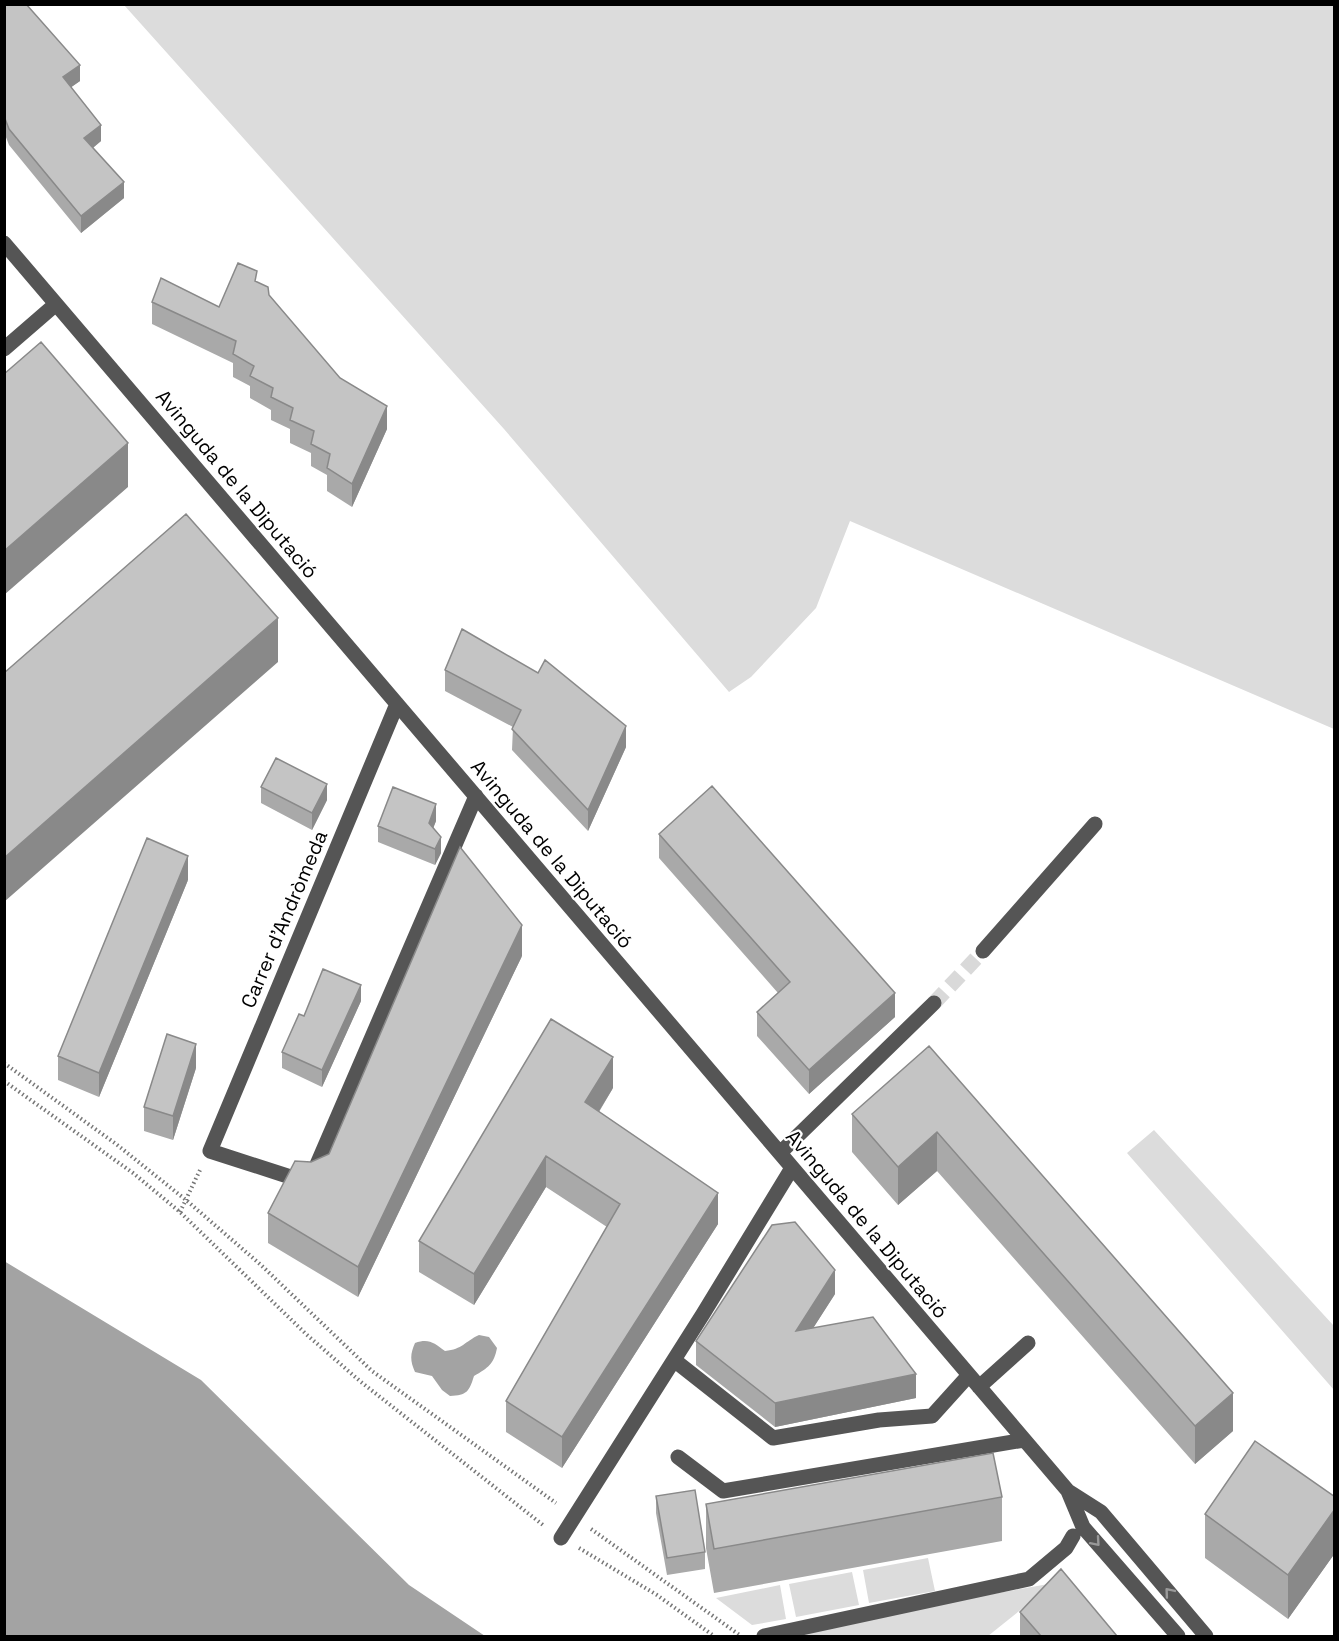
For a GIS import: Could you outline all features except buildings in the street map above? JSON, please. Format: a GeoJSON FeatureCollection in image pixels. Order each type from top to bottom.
{"type":"FeatureCollection","features":[{"type":"Feature","properties":{"kind":"street","name":"Avinguda de la Diputació"},"geometry":{"type":"LineString","coordinates":[[4,243],[1068,1491]]}},
{"type":"Feature","properties":{"kind":"street"},"geometry":{"type":"LineString","coordinates":[[4,349],[56,304]]}},
{"type":"Feature","properties":{"kind":"street","name":"Carrer d'Andròmeda"},"geometry":{"type":"LineString","coordinates":[[397,704],[210,1151],[309,1183],[476,796]]}},
{"type":"Feature","properties":{"kind":"street"},"geometry":{"type":"LineString","coordinates":[[983,951],[1095,824]]}},
{"type":"Feature","properties":{"kind":"street"},"geometry":{"type":"LineString","coordinates":[[780,1153],[933,1003]]}},
{"type":"Feature","properties":{"kind":"street"},"geometry":{"type":"LineString","coordinates":[[561,1538],[703,1314],[792,1168]]}},
{"type":"Feature","properties":{"kind":"street"},"geometry":{"type":"LineString","coordinates":[[979,1387],[1028,1343]]}},
{"type":"Feature","properties":{"kind":"street"},"geometry":{"type":"LineString","coordinates":[[674,1360],[773,1438],[879,1420],[932,1416],[969,1375]]}},
{"type":"Feature","properties":{"kind":"street"},"geometry":{"type":"LineString","coordinates":[[678,1457],[723,1491],[1024,1440]]}},
{"type":"Feature","properties":{"kind":"street"},"geometry":{"type":"LineString","coordinates":[[1068,1491],[1083,1527],[1178,1636]]}},
{"type":"Feature","properties":{"kind":"street"},"geometry":{"type":"LineString","coordinates":[[1068,1491],[1101,1512],[1206,1636]]}},
{"type":"Feature","properties":{"kind":"street"},"geometry":{"type":"LineString","coordinates":[[764,1636],[1029,1579],[1066,1548],[1073,1536]]}},
{"type":"Feature","properties":{"kind":"path"},"geometry":{"type":"LineString","coordinates":[[4,1063],[116,1143],[186,1200],[261,1265],[372,1371],[742,1636]]}},
{"type":"Feature","properties":{"kind":"path"},"geometry":{"type":"LineString","coordinates":[[4,1081],[133,1173],[180,1212],[306,1334],[361,1382],[552,1532],[657,1595],[714,1636]]}},
{"type":"Feature","properties":{"kind":"path"},"geometry":{"type":"LineString","coordinates":[[180,1212],[189,1193]]}},
{"type":"Feature","properties":{"kind":"shaded area"},"geometry":{"type":"Polygon","coordinates":[[[124,5],[1334,5],[1334,729],[850,521],[816,608],[751,677],[729,692],[504,429],[124,5]]]}},
{"type":"Feature","properties":{"kind":"shaded area"},"geometry":{"type":"Polygon","coordinates":[[[1154,1130],[1334,1326],[1334,1390],[1127,1153],[1154,1130]]]}},
{"type":"Feature","properties":{"kind":"shaded area"},"geometry":{"type":"Polygon","coordinates":[[[4,1261],[201,1380],[409,1585],[485,1636],[5,1636],[4,1261]]]}},
{"type":"Feature","properties":{"kind":"shaded area"},"geometry":{"type":"Polygon","coordinates":[[[479,1335],[489,1337],[497,1348],[496,1353],[490,1365],[474,1376],[469,1389],[464,1393],[450,1396],[442,1390],[432,1376],[415,1372],[411,1357],[415,1343],[431,1342],[445,1351],[460,1347],[479,1335]]]}},
{"type":"Feature","properties":{"kind":"shaded area"},"geometry":{"type":"Polygon","coordinates":[[[928,1558],[935,1591],[869,1603],[863,1570],[928,1558]]]}},
{"type":"Feature","properties":{"kind":"shaded area"},"geometry":{"type":"Polygon","coordinates":[[[852,1572],[859,1605],[796,1617],[789,1584],[852,1572]]]}},
{"type":"Feature","properties":{"kind":"shaded area"},"geometry":{"type":"Polygon","coordinates":[[[1054,1583],[988,1636],[757,1636],[1054,1583]]]}},
{"type":"Feature","properties":{"kind":"shaded area"},"geometry":{"type":"Polygon","coordinates":[[[780,1585],[786,1619],[752,1625],[716,1598],[780,1585]]]}},
{"type":"Feature","properties":{"kind":"tunnel"},"geometry":{"type":"LineString","coordinates":[[934,1003],[983,951]]}}]}
